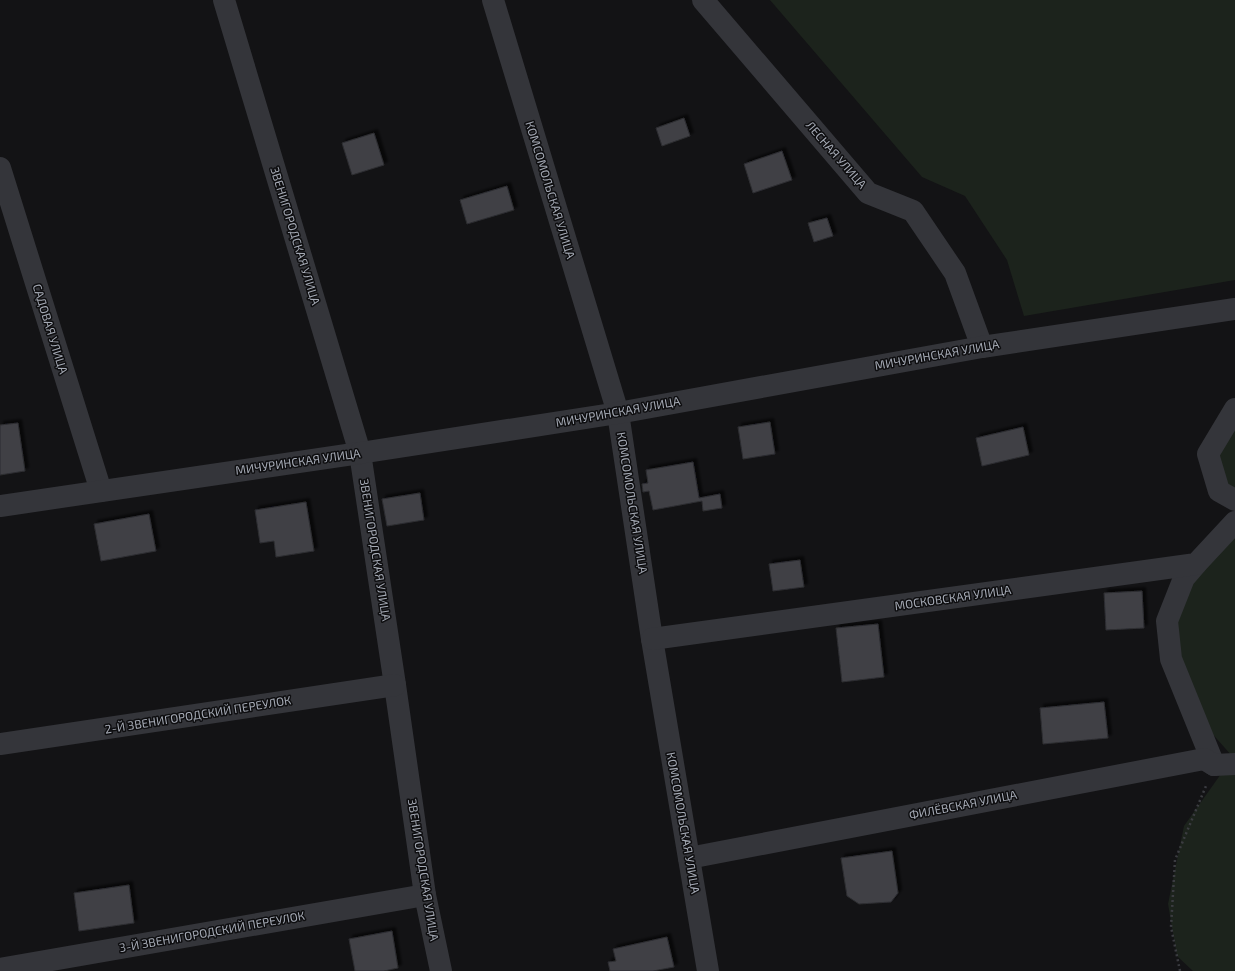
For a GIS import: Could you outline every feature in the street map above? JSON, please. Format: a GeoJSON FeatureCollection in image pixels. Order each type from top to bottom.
{"type":"FeatureCollection","features":[{"type":"Feature","properties":{"kind":"street","name":"ЗВЕНИГОРОДСКАЯ УЛИЦА"},"geometry":{"type":"LineString","coordinates":[[224,0],[360,453],[396,685],[425,895],[441,971]]}},
{"type":"Feature","properties":{"kind":"street","name":"КОМСОМОЛЬСКАЯ УЛИЦА"},"geometry":{"type":"LineString","coordinates":[[493,0],[618,413],[652,639],[708,971]]}},
{"type":"Feature","properties":{"kind":"street","name":"ЛЕСНАЯ УЛИЦА"},"geometry":{"type":"LineString","coordinates":[[703,0],[868,193],[913,211],[955,273],[982,347]]}},
{"type":"Feature","properties":{"kind":"street","name":"САДОВАЯ УЛИЦА"},"geometry":{"type":"LineString","coordinates":[[0,168],[101,491]]}},
{"type":"Feature","properties":{"kind":"street","name":"МИЧУРИНСКАЯ УЛИЦА"},"geometry":{"type":"LineString","coordinates":[[0,506],[618,413],[982,347],[1235,309]]}},
{"type":"Feature","properties":{"kind":"street"},"geometry":{"type":"LineString","coordinates":[[1235,409],[1208,454],[1219,491],[1235,500]]}},
{"type":"Feature","properties":{"kind":"street"},"geometry":{"type":"LineString","coordinates":[[1225,765],[1171,659],[1167,620],[1184,578],[1235,522]]}},
{"type":"Feature","properties":{"kind":"street","name":"МОСКОВСКАЯ УЛИЦА"},"geometry":{"type":"LineString","coordinates":[[652,639],[1196,564]]}},
{"type":"Feature","properties":{"kind":"street","name":"2-Й ЗВЕНИГОРОДСКИЙ ПЕРЕУЛОК"},"geometry":{"type":"LineString","coordinates":[[0,744],[396,685]]}},
{"type":"Feature","properties":{"kind":"street","name":"ФИЛЁВСКАЯ УЛИЦА"},"geometry":{"type":"LineString","coordinates":[[689,858],[1204,759],[1225,765]]}},
{"type":"Feature","properties":{"kind":"street","name":"3-Й ЗВЕНИГОРОДСКИЙ ПЕРЕУЛОК"},"geometry":{"type":"LineString","coordinates":[[0,969],[425,895]]}},
{"type":"Feature","properties":{"kind":"path"},"geometry":{"type":"LineString","coordinates":[[1180,971],[1170,927],[1175,860],[1225,765]]}},
{"type":"Feature","properties":{"kind":"shaded area"},"geometry":{"type":"Polygon","coordinates":[[[770,0],[1235,0],[1235,280],[1024,316],[1007,260],[965,196],[922,177],[770,0]]]}},
{"type":"Feature","properties":{"kind":"shaded area"},"geometry":{"type":"Polygon","coordinates":[[[1235,416],[1235,504],[1208,454],[1235,416]]]}},
{"type":"Feature","properties":{"kind":"shaded area"},"geometry":{"type":"Polygon","coordinates":[[[1235,522],[1235,971],[1193,971],[1177,956],[1168,904],[1184,826],[1233,757],[1192,711],[1171,659],[1184,578],[1235,522]]]}},
{"type":"Feature","properties":{"kind":"building"},"geometry":{"type":"Polygon","coordinates":[[[684,118],[690,136],[662,146],[656,128],[684,118]]]}},
{"type":"Feature","properties":{"kind":"building"},"geometry":{"type":"Polygon","coordinates":[[[374,133],[384,165],[352,175],[342,143],[374,133]]]}},
{"type":"Feature","properties":{"kind":"building"},"geometry":{"type":"Polygon","coordinates":[[[782,151],[792,180],[753,193],[744,164],[782,151]]]}},
{"type":"Feature","properties":{"kind":"building"},"geometry":{"type":"Polygon","coordinates":[[[507,186],[514,210],[467,224],[460,200],[507,186]]]}},
{"type":"Feature","properties":{"kind":"building"},"geometry":{"type":"Polygon","coordinates":[[[827,218],[833,236],[814,242],[808,223],[827,218]]]}},
{"type":"Feature","properties":{"kind":"building"},"geometry":{"type":"Polygon","coordinates":[[[770,422],[775,454],[743,459],[738,427],[770,422]]]}},
{"type":"Feature","properties":{"kind":"building"},"geometry":{"type":"Polygon","coordinates":[[[18,423],[25,471],[0,475],[0,425],[18,423]]]}},
{"type":"Feature","properties":{"kind":"building"},"geometry":{"type":"Polygon","coordinates":[[[1023,427],[1029,455],[982,466],[976,438],[1023,427]]]}},
{"type":"Feature","properties":{"kind":"building"},"geometry":{"type":"Polygon","coordinates":[[[693,462],[699,498],[720,494],[722,508],[703,511],[702,501],[653,510],[649,491],[643,492],[642,484],[648,483],[646,470],[693,462]]]}},
{"type":"Feature","properties":{"kind":"building"},"geometry":{"type":"Polygon","coordinates":[[[420,493],[424,520],[387,526],[382,499],[420,493]]]}},
{"type":"Feature","properties":{"kind":"building"},"geometry":{"type":"Polygon","coordinates":[[[306,502],[314,551],[276,557],[274,541],[260,543],[255,510],[306,502]]]}},
{"type":"Feature","properties":{"kind":"building"},"geometry":{"type":"Polygon","coordinates":[[[149,514],[156,551],[101,561],[94,524],[149,514]]]}},
{"type":"Feature","properties":{"kind":"building"},"geometry":{"type":"Polygon","coordinates":[[[800,560],[804,587],[773,591],[769,564],[800,560]]]}},
{"type":"Feature","properties":{"kind":"building"},"geometry":{"type":"Polygon","coordinates":[[[1142,591],[1144,628],[1106,630],[1104,593],[1142,591]]]}},
{"type":"Feature","properties":{"kind":"building"},"geometry":{"type":"Polygon","coordinates":[[[878,624],[884,677],[842,682],[836,628],[878,624]]]}},
{"type":"Feature","properties":{"kind":"building"},"geometry":{"type":"Polygon","coordinates":[[[1104,702],[1108,738],[1043,744],[1040,708],[1104,702]]]}},
{"type":"Feature","properties":{"kind":"building"},"geometry":{"type":"Polygon","coordinates":[[[892,851],[898,893],[891,902],[859,904],[847,896],[841,858],[892,851]]]}},
{"type":"Feature","properties":{"kind":"building"},"geometry":{"type":"Polygon","coordinates":[[[129,885],[134,923],[79,931],[74,893],[129,885]]]}},
{"type":"Feature","properties":{"kind":"building"},"geometry":{"type":"Polygon","coordinates":[[[392,931],[398,968],[384,971],[355,971],[349,939],[392,931]]]}},
{"type":"Feature","properties":{"kind":"building"},"geometry":{"type":"Polygon","coordinates":[[[667,937],[674,967],[653,971],[610,971],[608,962],[616,961],[613,949],[667,937]]]}}]}
